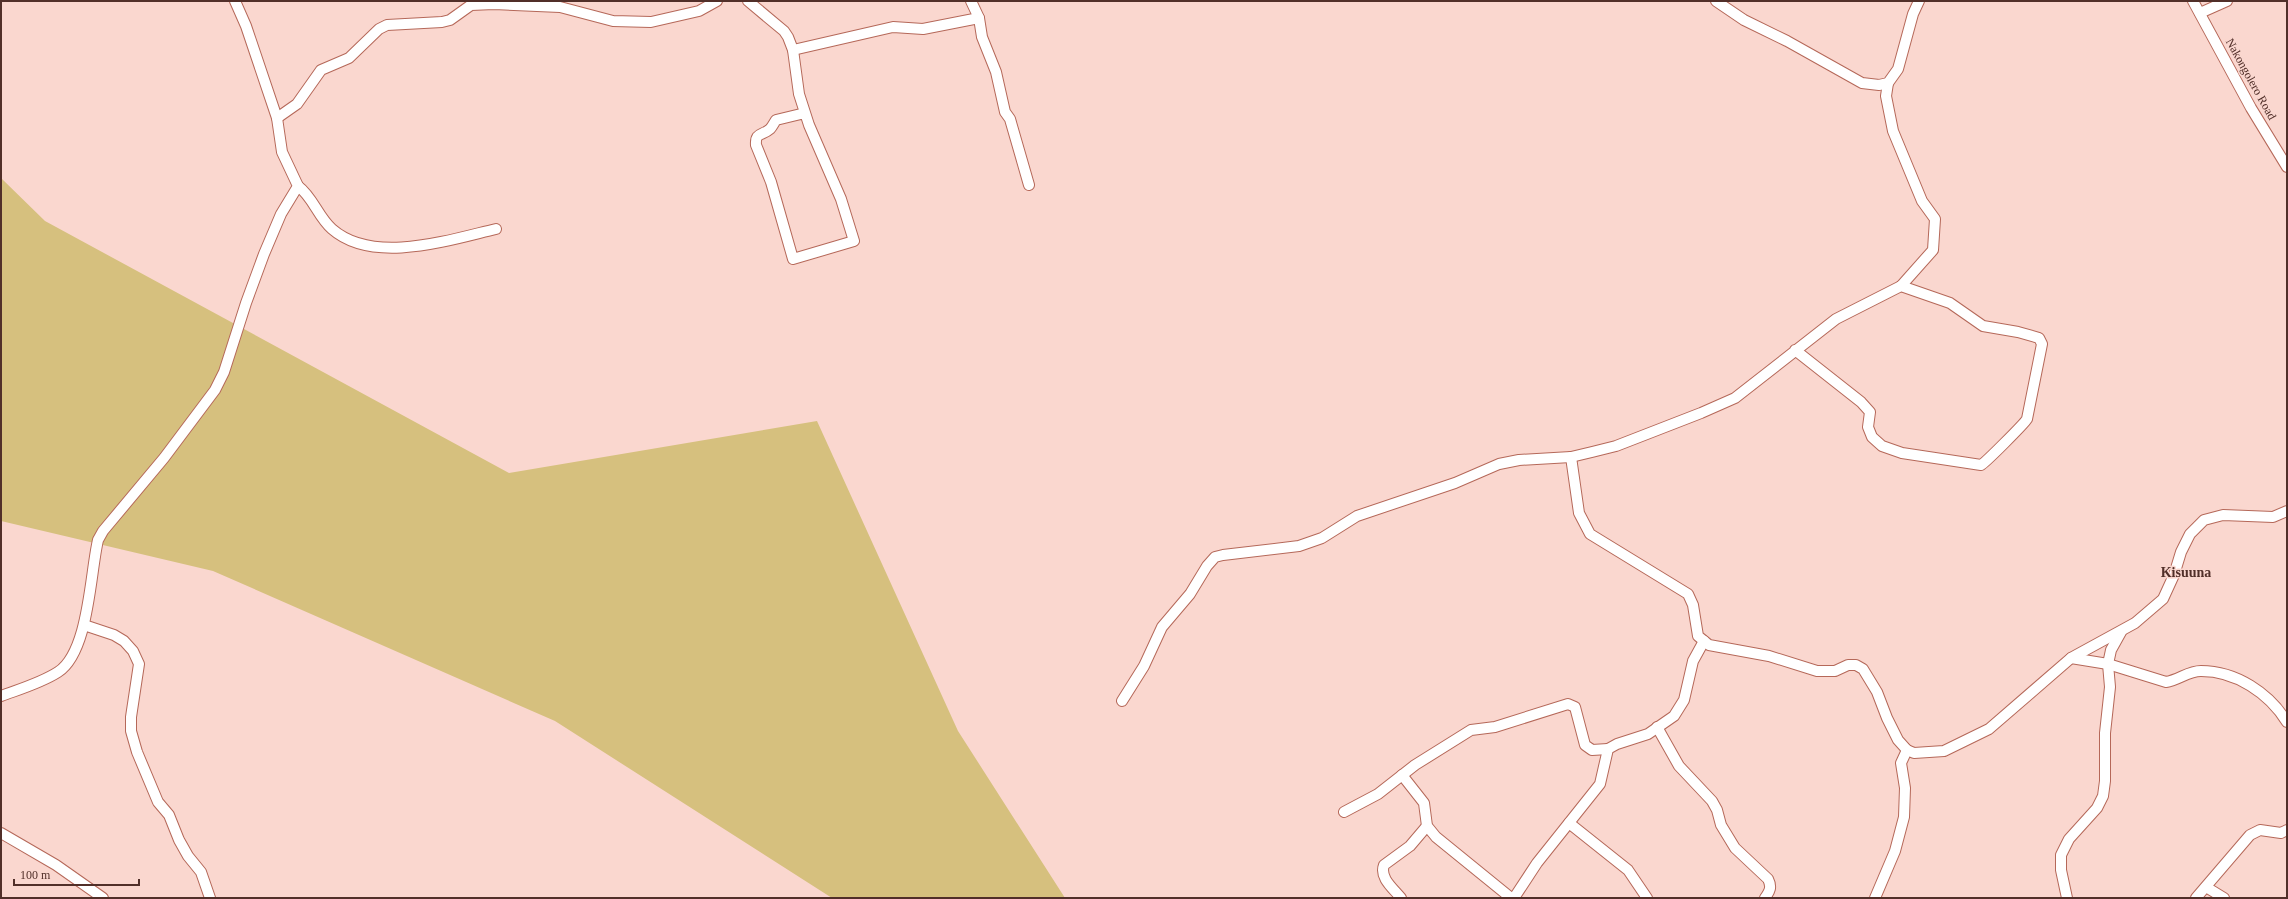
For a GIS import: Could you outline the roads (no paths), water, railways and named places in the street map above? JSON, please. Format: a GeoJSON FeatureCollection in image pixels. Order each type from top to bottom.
{"type":"FeatureCollection","features":[{"type":"Feature","properties":{"kind":"street"},"geometry":{"type":"LineString","coordinates":[[235,1],[246,26],[277,118],[282,152],[298,186],[309,196],[331,228],[356,244],[392,248],[434,243],[496,229]]}},
{"type":"Feature","properties":{"kind":"street"},"geometry":{"type":"LineString","coordinates":[[277,118],[297,104],[320,70],[349,58],[372,35],[388,25],[438,23],[450,20],[471,4],[560,7],[613,21],[651,22],[699,11],[717,1]]}},
{"type":"Feature","properties":{"kind":"street"},"geometry":{"type":"LineString","coordinates":[[748,1],[784,31],[793,50],[799,94],[805,113],[841,199],[854,241],[793,259],[771,182],[756,145],[756,138],[758,134],[770,129],[776,120],[805,113]]}},
{"type":"Feature","properties":{"kind":"street"},"geometry":{"type":"LineString","coordinates":[[971,1],[980,18],[982,37],[996,72],[1005,112],[1010,119],[1029,186]]}},
{"type":"Feature","properties":{"kind":"street"},"geometry":{"type":"LineString","coordinates":[[1716,1],[1744,20],[1787,41],[1862,83],[1873,85],[1888,83]]}},
{"type":"Feature","properties":{"kind":"street"},"geometry":{"type":"LineString","coordinates":[[1122,701],[1144,666],[1162,627],[1190,594],[1207,566],[1215,558],[1223,555],[1299,546],[1322,538],[1357,516],[1455,483],[1499,464],[1519,460],[1571,457],[1616,446],[1736,398],[1794,350],[1836,319],[1901,286],[1933,250],[1935,219],[1922,201],[1894,131],[1886,96],[1888,83],[1898,69],[1913,14],[1919,1]]}},
{"type":"Feature","properties":{"kind":"street","name":"Nakongolero Road"},"geometry":{"type":"LineString","coordinates":[[2193,1],[2251,108],[2287,167]]}},
{"type":"Feature","properties":{"kind":"street"},"geometry":{"type":"LineString","coordinates":[[2200,13],[2227,1]]}},
{"type":"Feature","properties":{"kind":"street"},"geometry":{"type":"LineString","coordinates":[[793,50],[893,27],[923,29],[980,18]]}},
{"type":"Feature","properties":{"kind":"street"},"geometry":{"type":"LineString","coordinates":[[1,696],[43,680],[59,672],[70,660],[84,624],[98,540],[103,531],[164,458],[215,390],[224,372],[241,316],[264,254],[281,214],[298,186]]}},
{"type":"Feature","properties":{"kind":"street"},"geometry":{"type":"LineString","coordinates":[[1794,350],[1861,402],[1870,412],[1868,427],[1872,437],[1882,446],[1902,453],[1971,465],[1981,465],[1986,463],[2004,442],[2023,425],[2027,418],[2042,344],[2039,338],[2018,332],[1983,326],[1950,303],[1901,286]]}},
{"type":"Feature","properties":{"kind":"street"},"geometry":{"type":"LineString","coordinates":[[1571,457],[1579,513],[1590,534],[1688,594],[1693,605],[1698,636],[1709,645],[1769,656],[1817,671],[1835,671],[1848,665],[1856,664],[1863,669],[1877,692],[1887,718],[1898,740],[1906,750],[1914,753],[1944,751],[1989,730],[2071,658],[2121,632],[2164,599],[2181,552],[2190,534],[2204,520],[2223,515],[2273,517],[2287,511]]}},
{"type":"Feature","properties":{"kind":"street"},"geometry":{"type":"LineString","coordinates":[[84,624],[114,635],[124,641],[133,651],[138,664],[131,717],[131,731],[137,752],[158,802],[169,815],[179,840],[188,856],[201,872],[210,898]]}},
{"type":"Feature","properties":{"kind":"street"},"geometry":{"type":"LineString","coordinates":[[2066,898],[2061,870],[2061,855],[2069,839],[2097,808],[2106,781],[2106,733],[2110,687],[2108,664],[2111,650],[2121,632]]}},
{"type":"Feature","properties":{"kind":"street"},"geometry":{"type":"LineString","coordinates":[[1344,812],[1378,794],[1402,775],[1470,730],[1495,727],[1568,704],[1575,707],[1585,745],[1592,750],[1608,749],[1617,744],[1648,734],[1674,716],[1684,700],[1694,661],[1704,641]]}},
{"type":"Feature","properties":{"kind":"street"},"geometry":{"type":"LineString","coordinates":[[2071,658],[2108,664],[2166,682],[2175,681],[2191,672],[2201,671],[2231,676],[2257,689],[2276,705],[2287,722]]}},
{"type":"Feature","properties":{"kind":"street"},"geometry":{"type":"LineString","coordinates":[[1657,727],[1679,766],[1712,801],[1726,833],[1735,848],[1768,879],[1771,884],[1770,891],[1764,898]]}},
{"type":"Feature","properties":{"kind":"street"},"geometry":{"type":"LineString","coordinates":[[1514,898],[1537,863],[1600,784],[1608,749]]}},
{"type":"Feature","properties":{"kind":"street"},"geometry":{"type":"LineString","coordinates":[[1875,898],[1895,851],[1904,817],[1905,788],[1901,763],[1906,750]]}},
{"type":"Feature","properties":{"kind":"street"},"geometry":{"type":"LineString","coordinates":[[1402,775],[1424,803],[1427,826],[1436,837],[1465,863],[1511,898]]}},
{"type":"Feature","properties":{"kind":"street"},"geometry":{"type":"LineString","coordinates":[[1569,823],[1628,870],[1647,898]]}},
{"type":"Feature","properties":{"kind":"street"},"geometry":{"type":"LineString","coordinates":[[1401,898],[1385,880],[1382,870],[1384,865],[1410,846],[1427,826]]}},
{"type":"Feature","properties":{"kind":"street"},"geometry":{"type":"LineString","coordinates":[[2196,898],[2250,834],[2260,830],[2281,833],[2287,830]]}},
{"type":"Feature","properties":{"kind":"street"},"geometry":{"type":"LineString","coordinates":[[1,834],[56,865],[103,898]]}},
{"type":"Feature","properties":{"kind":"street"},"geometry":{"type":"LineString","coordinates":[[2206,887],[2224,898]]}},
{"type":"Feature","properties":{"kind":"district","name":"Kisuuna"},"geometry":{"type":"Point","coordinates":[2186,572]}}]}
